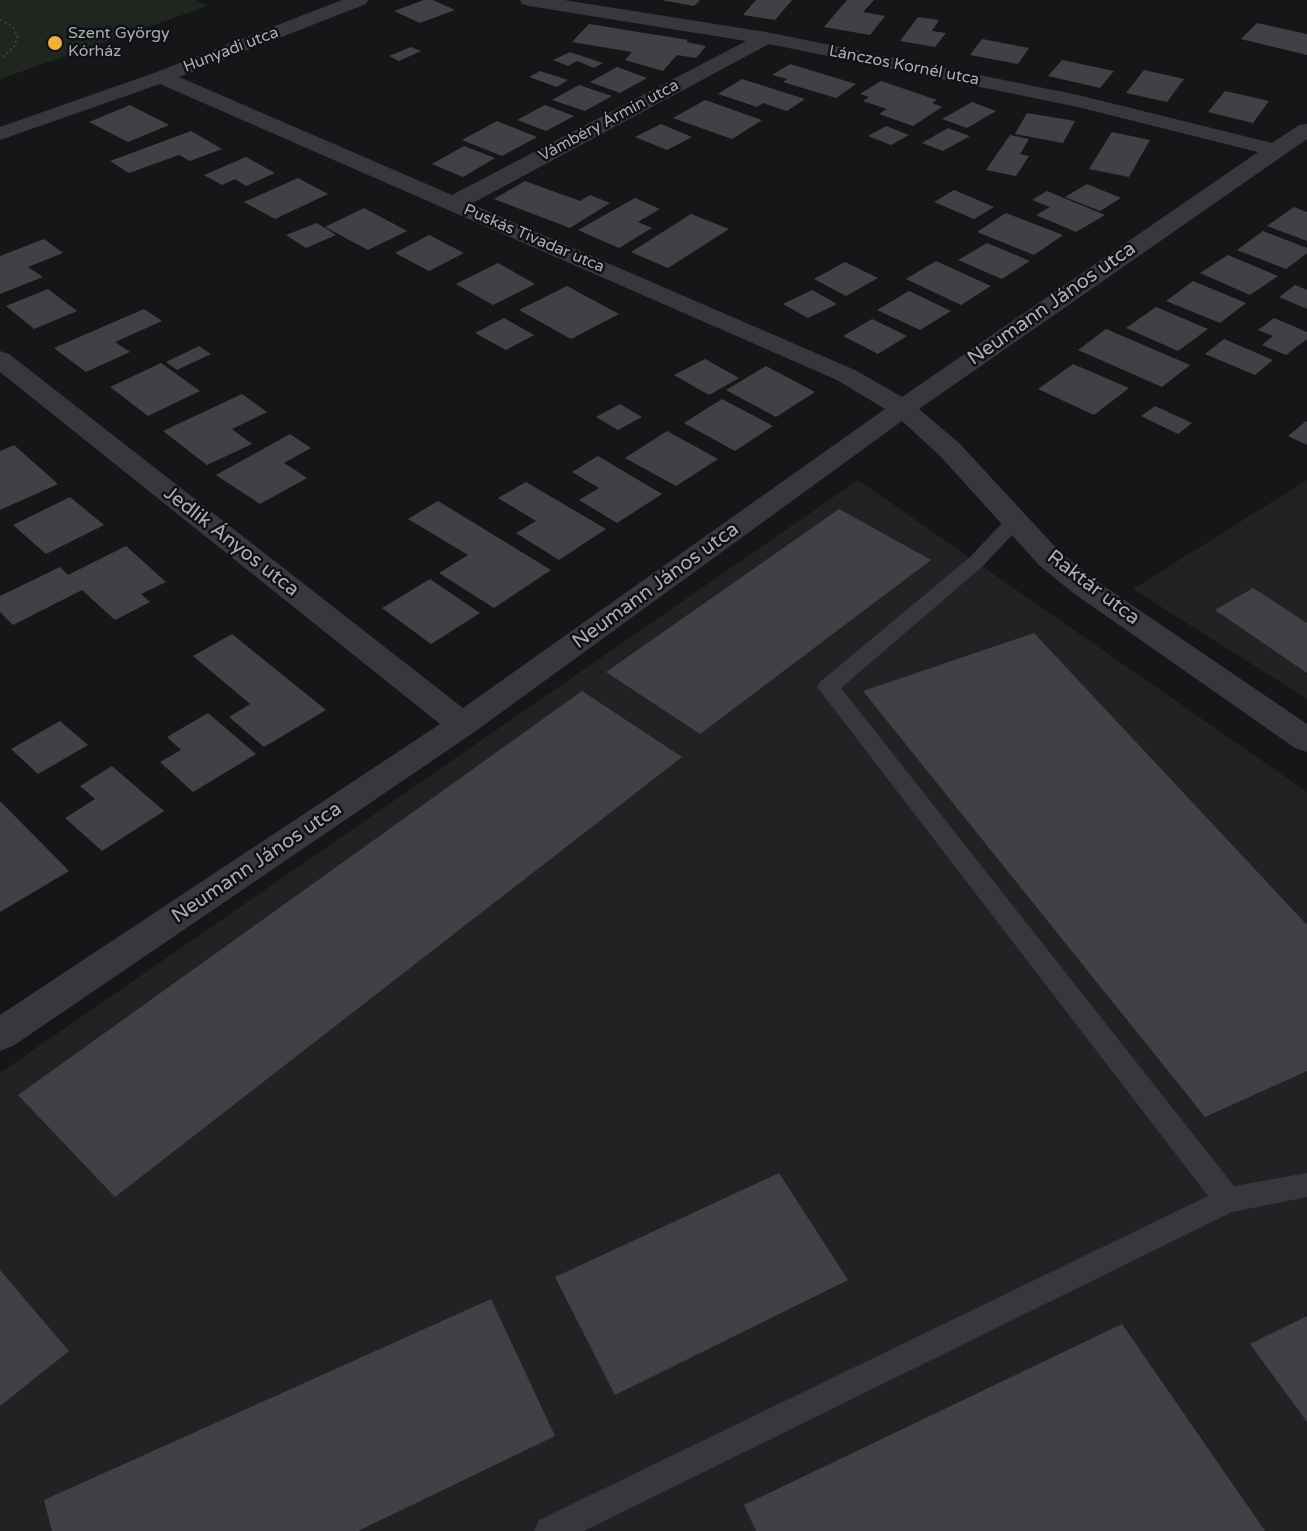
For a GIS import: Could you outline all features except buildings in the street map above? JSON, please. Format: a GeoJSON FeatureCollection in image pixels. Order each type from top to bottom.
{"type":"FeatureCollection","features":[{"type":"Feature","properties":{"kind":"street","name":"Hunyadi utca"},"geometry":{"type":"LineString","coordinates":[[0,134],[161,78],[359,0]]}},
{"type":"Feature","properties":{"kind":"street","name":"Lánczos Kornél utca"},"geometry":{"type":"LineString","coordinates":[[529,0],[765,38],[1078,101],[1275,150]]}},
{"type":"Feature","properties":{"kind":"street","name":"Vámbéry Ármin utca"},"geometry":{"type":"LineString","coordinates":[[453,204],[765,38]]}},
{"type":"Feature","properties":{"kind":"street","name":"Puskás Tivadar utca"},"geometry":{"type":"LineString","coordinates":[[161,78],[846,375],[903,408]]}},
{"type":"Feature","properties":{"kind":"street","name":"Neumann János utca"},"geometry":{"type":"LineString","coordinates":[[0,1035],[462,725],[903,408],[1307,130]]}},
{"type":"Feature","properties":{"kind":"street","name":"Jedlik Ányos utca"},"geometry":{"type":"LineString","coordinates":[[0,359],[462,725]]}},
{"type":"Feature","properties":{"kind":"street","name":"Raktár utca"},"geometry":{"type":"LineString","coordinates":[[903,408],[950,450],[1049,558],[1082,585],[1307,740]]}},
{"type":"Feature","properties":{"kind":"lane"},"geometry":{"type":"LineString","coordinates":[[1014,522],[976,562],[828,687],[1228,1200]]}},
{"type":"Feature","properties":{"kind":"lane"},"geometry":{"type":"LineString","coordinates":[[550,1531],[1228,1200],[1307,1185]]}},
{"type":"Feature","properties":{"kind":"path"},"geometry":{"type":"LineString","coordinates":[[0,20],[12,26],[18,36],[14,47],[0,59]]}},
{"type":"Feature","properties":{"kind":"shaded area","name":"Szent György Kórház"},"geometry":{"type":"Polygon","coordinates":[[[0,0],[196,0],[208,6],[0,79],[0,0]]]}},
{"type":"Feature","properties":{"kind":"shaded area"},"geometry":{"type":"Polygon","coordinates":[[[858,480],[1307,792],[1307,1531],[0,1531],[0,1073],[858,480]]]}},
{"type":"Feature","properties":{"kind":"shaded area"},"geometry":{"type":"Polygon","coordinates":[[[1307,480],[1307,699],[1133,589],[1307,480]]]}},
{"type":"Feature","properties":{"kind":"place","name":"Szent György Kórház"},"geometry":{"type":"Point","coordinates":[55,43]}}]}
